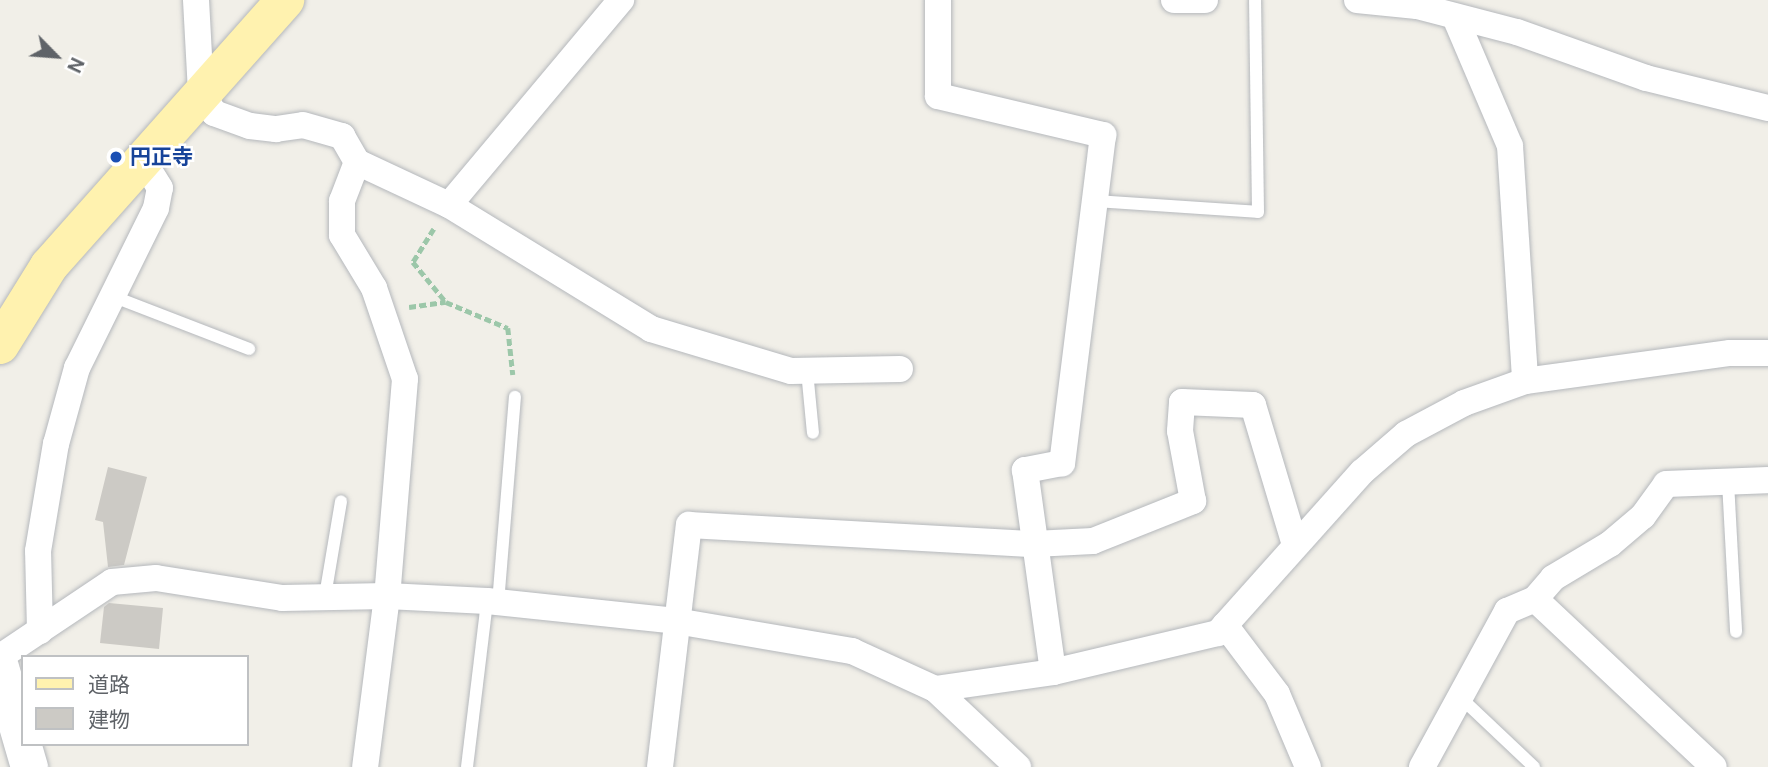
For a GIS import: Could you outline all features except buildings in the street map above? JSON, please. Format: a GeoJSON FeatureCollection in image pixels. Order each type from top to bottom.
{"type":"FeatureCollection","features":[{"type":"Feature","properties":{"kind":"main road"},"geometry":{"type":"LineString","coordinates":[[0,345],[49,266],[141,157],[285,0]]}},
{"type":"Feature","properties":{"kind":"street"},"geometry":{"type":"LineString","coordinates":[[196,0],[201,92],[214,113],[250,126],[276,129],[303,125],[342,136],[357,162],[449,205],[651,329],[791,371],[900,369]]}},
{"type":"Feature","properties":{"kind":"street"},"geometry":{"type":"LineString","coordinates":[[449,205],[621,0]]}},
{"type":"Feature","properties":{"kind":"street"},"geometry":{"type":"LineString","coordinates":[[938,0],[938,96],[1103,135],[1062,463],[1025,470],[1054,672]]}},
{"type":"Feature","properties":{"kind":"street"},"geometry":{"type":"LineString","coordinates":[[1174,0],[1205,0]]}},
{"type":"Feature","properties":{"kind":"street"},"geometry":{"type":"LineString","coordinates":[[1357,0],[1417,3],[1455,17],[1517,32],[1646,78],[1768,108]]}},
{"type":"Feature","properties":{"kind":"street"},"geometry":{"type":"LineString","coordinates":[[1455,17],[1510,146],[1525,381]]}},
{"type":"Feature","properties":{"kind":"street"},"geometry":{"type":"LineString","coordinates":[[40,631],[38,551],[56,444],[78,368],[156,208],[160,188],[141,157]]}},
{"type":"Feature","properties":{"kind":"street"},"geometry":{"type":"LineString","coordinates":[[357,162],[342,201],[342,235],[374,288],[405,379],[387,596],[365,767]]}},
{"type":"Feature","properties":{"kind":"street"},"geometry":{"type":"LineString","coordinates":[[935,689],[1054,672],[1148,653],[1218,633],[1362,472],[1406,434],[1464,403],[1525,381],[1730,352],[1768,352]]}},
{"type":"Feature","properties":{"kind":"street"},"geometry":{"type":"LineString","coordinates":[[660,767],[689,525],[1034,544],[1093,541],[1193,501],[1180,430],[1182,402],[1253,405],[1294,545]]}},
{"type":"Feature","properties":{"kind":"street"},"geometry":{"type":"LineString","coordinates":[[1422,767],[1507,611],[1535,598],[1553,578],[1610,544],[1643,516],[1666,484],[1768,480]]}},
{"type":"Feature","properties":{"kind":"street"},"geometry":{"type":"LineString","coordinates":[[0,657],[112,582],[156,578],[282,598],[387,596],[492,602],[676,621],[852,651],[935,689],[1018,767]]}},
{"type":"Feature","properties":{"kind":"street"},"geometry":{"type":"LineString","coordinates":[[1535,598],[1714,767]]}},
{"type":"Feature","properties":{"kind":"street"},"geometry":{"type":"LineString","coordinates":[[1225,625],[1277,694],[1308,767]]}},
{"type":"Feature","properties":{"kind":"street"},"geometry":{"type":"LineString","coordinates":[[0,667],[21,739]]}},
{"type":"Feature","properties":{"kind":"street"},"geometry":{"type":"LineString","coordinates":[[23,746],[29,767]]}},
{"type":"Feature","properties":{"kind":"lane"},"geometry":{"type":"LineString","coordinates":[[1094,201],[1258,212],[1255,0]]}},
{"type":"Feature","properties":{"kind":"lane"},"geometry":{"type":"LineString","coordinates":[[112,296],[249,349]]}},
{"type":"Feature","properties":{"kind":"lane"},"geometry":{"type":"LineString","coordinates":[[807,371],[813,433]]}},
{"type":"Feature","properties":{"kind":"lane"},"geometry":{"type":"LineString","coordinates":[[467,767],[492,602],[515,397]]}},
{"type":"Feature","properties":{"kind":"lane"},"geometry":{"type":"LineString","coordinates":[[1728,482],[1736,632]]}},
{"type":"Feature","properties":{"kind":"lane"},"geometry":{"type":"LineString","coordinates":[[325,596],[341,501]]}},
{"type":"Feature","properties":{"kind":"lane"},"geometry":{"type":"LineString","coordinates":[[1460,697],[1534,767]]}},
{"type":"Feature","properties":{"kind":"path"},"geometry":{"type":"LineString","coordinates":[[449,205],[413,262],[446,302],[508,328],[515,397]]}},
{"type":"Feature","properties":{"kind":"path"},"geometry":{"type":"LineString","coordinates":[[381,310],[446,302]]}},
{"type":"Feature","properties":{"kind":"place","name":"円正寺"},"geometry":{"type":"Point","coordinates":[116,157]}}]}
